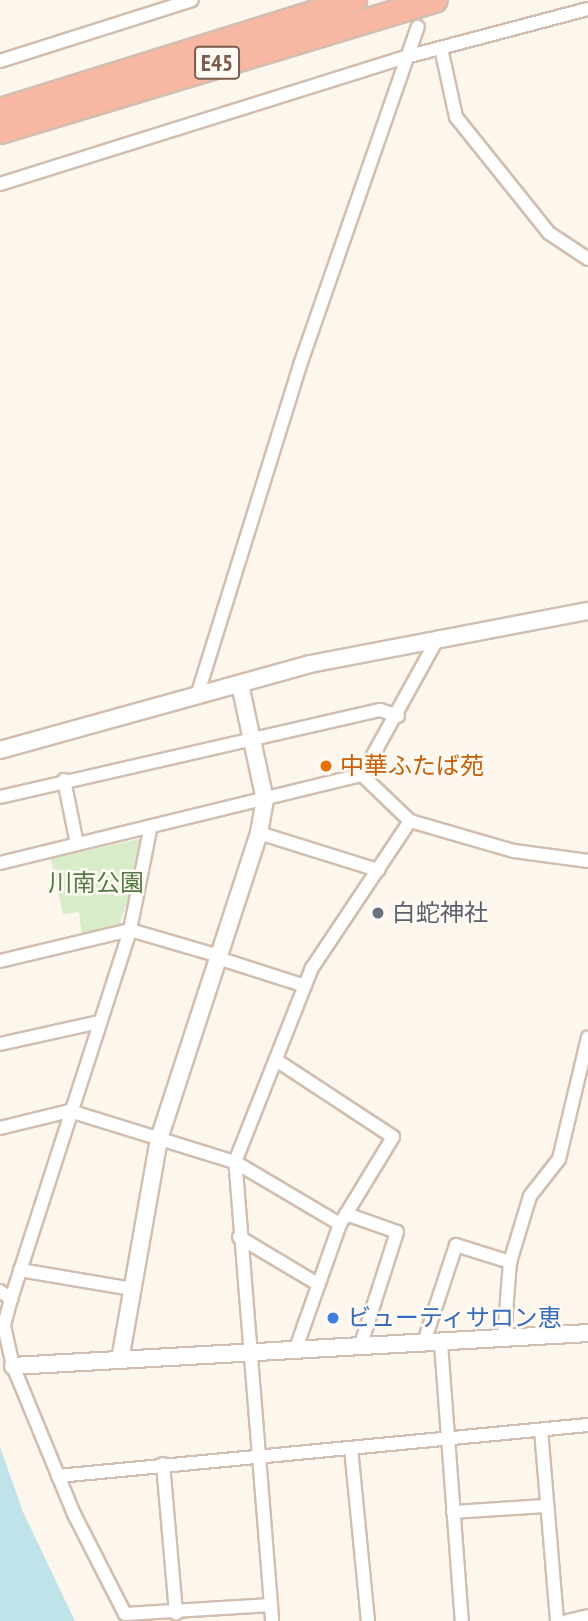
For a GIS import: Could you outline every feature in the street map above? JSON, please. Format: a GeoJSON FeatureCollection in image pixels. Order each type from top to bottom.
{"type":"FeatureCollection","features":[{"type":"Feature","properties":{"kind":"highway","name":"E45"},"geometry":{"type":"LineString","coordinates":[[0,110],[354,0]]}},
{"type":"Feature","properties":{"kind":"highway","name":"E45"},"geometry":{"type":"LineString","coordinates":[[0,131],[435,0]]}},
{"type":"Feature","properties":{"kind":"street"},"geometry":{"type":"LineString","coordinates":[[0,61],[192,0]]}},
{"type":"Feature","properties":{"kind":"street"},"geometry":{"type":"LineString","coordinates":[[0,184],[406,57],[588,9]]}},
{"type":"Feature","properties":{"kind":"street"},"geometry":{"type":"LineString","coordinates":[[197,696],[300,365],[418,27]]}},
{"type":"Feature","properties":{"kind":"street"},"geometry":{"type":"LineString","coordinates":[[442,48],[456,117],[549,233],[588,259]]}},
{"type":"Feature","properties":{"kind":"street"},"geometry":{"type":"LineString","coordinates":[[0,750],[240,684],[438,638],[588,611]]}},
{"type":"Feature","properties":{"kind":"street"},"geometry":{"type":"LineString","coordinates":[[0,863],[76,844],[150,830],[362,775],[398,716],[438,638]]}},
{"type":"Feature","properties":{"kind":"street"},"geometry":{"type":"LineString","coordinates":[[120,1360],[159,1139],[259,833],[265,800],[240,684]]}},
{"type":"Feature","properties":{"kind":"street"},"geometry":{"type":"LineString","coordinates":[[0,796],[251,736],[380,710],[398,716]]}},
{"type":"Feature","properties":{"kind":"street"},"geometry":{"type":"LineString","coordinates":[[362,775],[411,821],[514,851],[588,860]]}},
{"type":"Feature","properties":{"kind":"street"},"geometry":{"type":"LineString","coordinates":[[64,780],[76,844]]}},
{"type":"Feature","properties":{"kind":"street"},"geometry":{"type":"LineString","coordinates":[[272,1621],[246,1352],[235,1162],[305,986],[411,821]]}},
{"type":"Feature","properties":{"kind":"street"},"geometry":{"type":"LineString","coordinates":[[150,830],[130,930],[20,1270],[5,1295],[4,1326],[13,1366],[58,1476],[125,1614],[176,1613],[271,1605]]}},
{"type":"Feature","properties":{"kind":"street"},"geometry":{"type":"LineString","coordinates":[[259,833],[378,870]]}},
{"type":"Feature","properties":{"kind":"street"},"geometry":{"type":"LineString","coordinates":[[0,961],[130,930],[305,986]]}},
{"type":"Feature","properties":{"kind":"street"},"geometry":{"type":"LineString","coordinates":[[0,1044],[99,1022]]}},
{"type":"Feature","properties":{"kind":"street"},"geometry":{"type":"LineString","coordinates":[[504,1338],[510,1262],[530,1196],[559,1159],[588,1037]]}},
{"type":"Feature","properties":{"kind":"street"},"geometry":{"type":"LineString","coordinates":[[276,1060],[393,1137],[343,1219],[316,1283],[295,1351]]}},
{"type":"Feature","properties":{"kind":"street"},"geometry":{"type":"LineString","coordinates":[[0,1128],[70,1111],[235,1162],[343,1219],[397,1232],[360,1347]]}},
{"type":"Feature","properties":{"kind":"street"},"geometry":{"type":"LineString","coordinates":[[239,1237],[316,1283]]}},
{"type":"Feature","properties":{"kind":"street"},"geometry":{"type":"LineString","coordinates":[[423,1345],[456,1245],[510,1262]]}},
{"type":"Feature","properties":{"kind":"street"},"geometry":{"type":"LineString","coordinates":[[20,1270],[132,1289]]}},
{"type":"Feature","properties":{"kind":"street"},"geometry":{"type":"LineString","coordinates":[[13,1366],[441,1344],[588,1332]]}},
{"type":"Feature","properties":{"kind":"street"},"geometry":{"type":"LineString","coordinates":[[441,1344],[462,1621]]}},
{"type":"Feature","properties":{"kind":"street"},"geometry":{"type":"LineString","coordinates":[[58,1476],[588,1425]]}},
{"type":"Feature","properties":{"kind":"street"},"geometry":{"type":"LineString","coordinates":[[541,1430],[557,1621]]}},
{"type":"Feature","properties":{"kind":"street"},"geometry":{"type":"LineString","coordinates":[[351,1448],[368,1621]]}},
{"type":"Feature","properties":{"kind":"street"},"geometry":{"type":"LineString","coordinates":[[163,1464],[176,1613]]}},
{"type":"Feature","properties":{"kind":"street"},"geometry":{"type":"LineString","coordinates":[[453,1512],[547,1506]]}},
{"type":"Feature","properties":{"kind":"street"},"geometry":{"type":"LineString","coordinates":[[567,1621],[588,1616]]}},
{"type":"Feature","properties":{"kind":"green space","name":"川南公園"},"geometry":{"type":"Polygon","coordinates":[[[147,837],[119,927],[82,935],[79,912],[63,914],[51,859],[147,837]]]}},
{"type":"Feature","properties":{"kind":"water"},"geometry":{"type":"Polygon","coordinates":[[[0,1447],[23,1512],[75,1621],[0,1621],[0,1447]]]}},
{"type":"Feature","properties":{"kind":"place","name":"中華ふたば苑"},"geometry":{"type":"Point","coordinates":[326,766]}},
{"type":"Feature","properties":{"kind":"place","name":"白蛇神社"},"geometry":{"type":"Point","coordinates":[378,913]}},
{"type":"Feature","properties":{"kind":"place","name":"ビューティサロン恵"},"geometry":{"type":"Point","coordinates":[333,1318]}}]}
